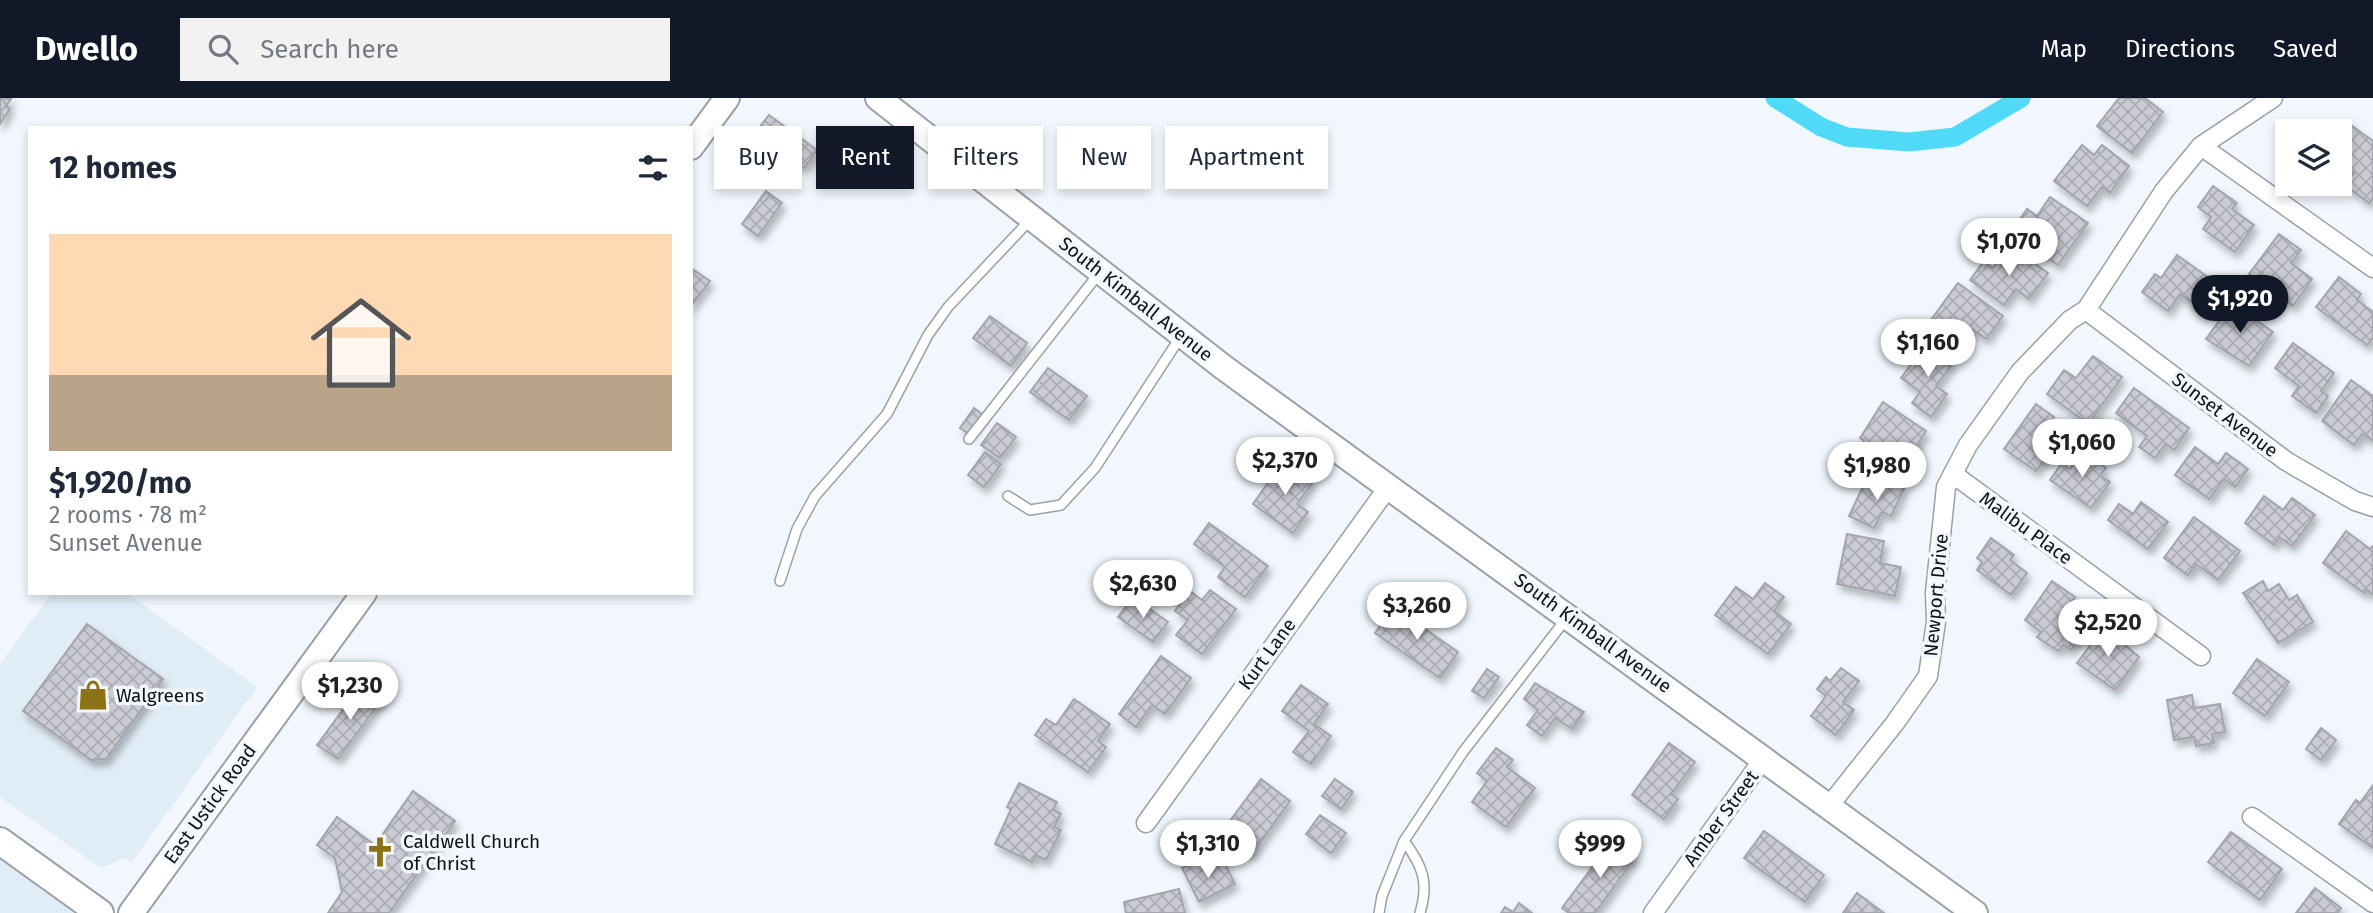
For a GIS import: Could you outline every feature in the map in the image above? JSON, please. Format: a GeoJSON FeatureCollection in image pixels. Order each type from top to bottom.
{"type":"FeatureCollection","features":[{"type":"Feature","properties":{"kind":"main road"},"geometry":{"type":"LineString","coordinates":[[0,841],[100,913]]}},
{"type":"Feature","properties":{"kind":"street"},"geometry":{"type":"LineString","coordinates":[[693,144],[727,98]]}},
{"type":"Feature","properties":{"kind":"street","name":"South Kimball Avenue"},"geometry":{"type":"LineString","coordinates":[[878,98],[1182,335],[1975,913]]}},
{"type":"Feature","properties":{"kind":"street","name":"Newport Drive"},"geometry":{"type":"LineString","coordinates":[[1829,806],[1895,723],[1928,676],[1936,622],[1935,593],[1946,487],[1968,445],[2020,372],[2070,320],[2085,310],[2164,191],[2201,146],[2273,98]]}},
{"type":"Feature","properties":{"kind":"street"},"geometry":{"type":"LineString","coordinates":[[2201,146],[2373,268]]}},
{"type":"Feature","properties":{"kind":"street","name":"Sunset Avenue"},"geometry":{"type":"LineString","coordinates":[[2085,310],[2286,461],[2355,501],[2373,507]]}},
{"type":"Feature","properties":{"kind":"street","name":"Malibu Place"},"geometry":{"type":"LineString","coordinates":[[1953,474],[2202,656]]}},
{"type":"Feature","properties":{"kind":"street","name":"Kurt Lane"},"geometry":{"type":"LineString","coordinates":[[1146,823],[1388,486]]}},
{"type":"Feature","properties":{"kind":"street","name":"East Ustick Road"},"geometry":{"type":"LineString","coordinates":[[131,913],[364,595]]}},
{"type":"Feature","properties":{"kind":"street","name":"Amber Street"},"geometry":{"type":"LineString","coordinates":[[1653,913],[1764,758]]}},
{"type":"Feature","properties":{"kind":"street"},"geometry":{"type":"LineString","coordinates":[[2252,817],[2373,904]]}},
{"type":"Feature","properties":{"kind":"lane"},"geometry":{"type":"LineString","coordinates":[[780,581],[797,529],[815,496],[887,414],[928,335],[948,307],[1032,217]]}},
{"type":"Feature","properties":{"kind":"lane"},"geometry":{"type":"LineString","coordinates":[[969,439],[1101,271]]}},
{"type":"Feature","properties":{"kind":"lane"},"geometry":{"type":"LineString","coordinates":[[1008,496],[1030,510],[1061,505],[1094,468],[1182,335]]}},
{"type":"Feature","properties":{"kind":"lane"},"geometry":{"type":"LineString","coordinates":[[1379,913],[1382,896],[1404,841],[1463,752],[1569,615]]}},
{"type":"Feature","properties":{"kind":"lane"},"geometry":{"type":"LineString","coordinates":[[1404,841],[1417,859],[1427,890],[1420,913]]}},
{"type":"Feature","properties":{"kind":"shaded area"},"geometry":{"type":"Polygon","coordinates":[[[51,595],[130,595],[257,687],[132,862],[123,858],[101,868],[0,797],[0,664],[51,595]]]}},
{"type":"Feature","properties":{"kind":"shaded area"},"geometry":{"type":"Polygon","coordinates":[[[0,860],[72,912],[72,913],[0,913],[0,860]]]}},
{"type":"Feature","properties":{"kind":"building"},"geometry":{"type":"Polygon","coordinates":[[[0,98],[11,99],[6,106],[10,109],[0,124],[0,98]]]}},
{"type":"Feature","properties":{"kind":"building"},"geometry":{"type":"Polygon","coordinates":[[[2119,98],[2145,98],[2163,112],[2132,153],[2097,126],[2119,98]]]}},
{"type":"Feature","properties":{"kind":"building"},"geometry":{"type":"Polygon","coordinates":[[[769,115],[784,126],[762,126],[769,115]]]}},
{"type":"Feature","properties":{"kind":"building"},"geometry":{"type":"Polygon","coordinates":[[[2352,126],[2373,141],[2373,198],[2369,203],[2352,190],[2352,126]]]}},
{"type":"Feature","properties":{"kind":"building"},"geometry":{"type":"Polygon","coordinates":[[[802,139],[816,149],[804,168],[802,167],[802,139]]]}},
{"type":"Feature","properties":{"kind":"building"},"geometry":{"type":"Polygon","coordinates":[[[2082,145],[2094,155],[2102,145],[2129,166],[2110,193],[2102,187],[2087,206],[2054,181],[2082,145]]]}},
{"type":"Feature","properties":{"kind":"building"},"geometry":{"type":"Polygon","coordinates":[[[2213,186],[2237,203],[2232,209],[2254,225],[2235,252],[2203,229],[2211,217],[2198,207],[2213,186]]]}},
{"type":"Feature","properties":{"kind":"building"},"geometry":{"type":"Polygon","coordinates":[[[766,191],[782,203],[758,236],[742,224],[766,191]]]}},
{"type":"Feature","properties":{"kind":"building"},"geometry":{"type":"Polygon","coordinates":[[[2050,197],[2088,223],[2058,265],[2021,238],[2027,228],[2018,222],[2027,209],[2037,216],[2050,197]]]}},
{"type":"Feature","properties":{"kind":"building"},"geometry":{"type":"Polygon","coordinates":[[[2279,234],[2301,250],[2291,263],[2312,279],[2293,306],[2249,274],[2279,234]]]}},
{"type":"Feature","properties":{"kind":"building"},"geometry":{"type":"Polygon","coordinates":[[[2005,251],[2023,264],[2027,258],[2048,273],[2029,299],[2016,289],[2004,305],[1970,280],[1984,261],[1993,268],[2005,251]]]}},
{"type":"Feature","properties":{"kind":"building"},"geometry":{"type":"Polygon","coordinates":[[[2177,255],[2219,285],[2201,309],[2180,294],[2168,311],[2142,292],[2155,274],[2161,278],[2177,255]]]}},
{"type":"Feature","properties":{"kind":"building"},"geometry":{"type":"Polygon","coordinates":[[[693,269],[710,281],[693,303],[693,269]]]}},
{"type":"Feature","properties":{"kind":"building"},"geometry":{"type":"Polygon","coordinates":[[[2339,277],[2361,294],[2357,300],[2373,312],[2373,338],[2367,345],[2316,307],[2339,277]]]}},
{"type":"Feature","properties":{"kind":"building"},"geometry":{"type":"Polygon","coordinates":[[[1958,283],[2003,316],[1986,339],[1972,329],[1956,351],[1925,328],[1958,283]]]}},
{"type":"Feature","properties":{"kind":"building"},"geometry":{"type":"Polygon","coordinates":[[[2232,303],[2273,332],[2249,366],[2206,339],[2232,303]]]}},
{"type":"Feature","properties":{"kind":"building"},"geometry":{"type":"Polygon","coordinates":[[[990,316],[1027,343],[1011,366],[973,338],[990,316]]]}},
{"type":"Feature","properties":{"kind":"building"},"geometry":{"type":"Polygon","coordinates":[[[2293,343],[2334,373],[2321,391],[2328,396],[2316,413],[2292,396],[2299,386],[2275,368],[2293,343]]]}},
{"type":"Feature","properties":{"kind":"building"},"geometry":{"type":"Polygon","coordinates":[[[1926,344],[1953,363],[1936,386],[1947,394],[1931,417],[1912,403],[1920,392],[1901,378],[1926,344]]]}},
{"type":"Feature","properties":{"kind":"building"},"geometry":{"type":"Polygon","coordinates":[[[2093,356],[2122,377],[2088,424],[2047,394],[2064,370],[2076,378],[2093,356]]]}},
{"type":"Feature","properties":{"kind":"building"},"geometry":{"type":"Polygon","coordinates":[[[1048,368],[1087,396],[1069,420],[1030,392],[1048,368]]]}},
{"type":"Feature","properties":{"kind":"building"},"geometry":{"type":"Polygon","coordinates":[[[2351,380],[2373,396],[2373,441],[2362,434],[2354,445],[2322,421],[2351,380]]]}},
{"type":"Feature","properties":{"kind":"building"},"geometry":{"type":"Polygon","coordinates":[[[2134,388],[2189,428],[2174,450],[2166,444],[2155,458],[2139,447],[2147,436],[2116,413],[2134,388]]]}},
{"type":"Feature","properties":{"kind":"building"},"geometry":{"type":"Polygon","coordinates":[[[1883,402],[1926,431],[1912,453],[1901,446],[1886,469],[1857,450],[1864,440],[1860,438],[1883,402]]]}},
{"type":"Feature","properties":{"kind":"building"},"geometry":{"type":"Polygon","coordinates":[[[2036,404],[2054,417],[2045,429],[2059,439],[2036,471],[2004,449],[2036,404]]]}},
{"type":"Feature","properties":{"kind":"building"},"geometry":{"type":"Polygon","coordinates":[[[974,408],[983,415],[969,434],[960,428],[974,408]]]}},
{"type":"Feature","properties":{"kind":"building"},"geometry":{"type":"Polygon","coordinates":[[[997,423],[1016,437],[1000,458],[981,445],[997,423]]]}},
{"type":"Feature","properties":{"kind":"building"},"geometry":{"type":"Polygon","coordinates":[[[2195,447],[2218,464],[2226,453],[2248,469],[2235,487],[2224,479],[2209,499],[2175,475],[2195,447]]]}},
{"type":"Feature","properties":{"kind":"building"},"geometry":{"type":"Polygon","coordinates":[[[2082,451],[2106,468],[2100,475],[2110,482],[2091,508],[2050,480],[2062,463],[2070,469],[2082,451]]]}},
{"type":"Feature","properties":{"kind":"building"},"geometry":{"type":"Polygon","coordinates":[[[985,452],[1001,464],[984,487],[968,475],[985,452]]]}},
{"type":"Feature","properties":{"kind":"building"},"geometry":{"type":"Polygon","coordinates":[[[1284,460],[1313,482],[1297,504],[1308,512],[1293,533],[1253,504],[1284,460]]]}},
{"type":"Feature","properties":{"kind":"building"},"geometry":{"type":"Polygon","coordinates":[[[1884,477],[1905,487],[1891,516],[1882,512],[1874,528],[1849,516],[1864,484],[1878,491],[1884,477]]]}},
{"type":"Feature","properties":{"kind":"building"},"geometry":{"type":"Polygon","coordinates":[[[2264,496],[2283,510],[2292,498],[2315,515],[2292,546],[2279,537],[2274,545],[2245,523],[2264,496]]]}},
{"type":"Feature","properties":{"kind":"building"},"geometry":{"type":"Polygon","coordinates":[[[2141,502],[2168,522],[2148,549],[2108,520],[2119,504],[2133,514],[2141,502]]]}},
{"type":"Feature","properties":{"kind":"building"},"geometry":{"type":"Polygon","coordinates":[[[2194,517],[2240,551],[2218,580],[2196,564],[2188,575],[2164,558],[2194,517]]]}},
{"type":"Feature","properties":{"kind":"building"},"geometry":{"type":"Polygon","coordinates":[[[1209,523],[1268,566],[1245,597],[1218,577],[1225,567],[1194,544],[1209,523]]]}},
{"type":"Feature","properties":{"kind":"building"},"geometry":{"type":"Polygon","coordinates":[[[2346,531],[2370,549],[2373,546],[2373,595],[2367,590],[2364,593],[2323,563],[2346,531]]]}},
{"type":"Feature","properties":{"kind":"building"},"geometry":{"type":"Polygon","coordinates":[[[1847,534],[1884,541],[1880,563],[1901,567],[1895,596],[1837,584],[1847,534]]]}},
{"type":"Feature","properties":{"kind":"building"},"geometry":{"type":"Polygon","coordinates":[[[1991,538],[2014,555],[2010,560],[2027,573],[2011,595],[1977,570],[1982,562],[1977,558],[1991,538]]]}},
{"type":"Feature","properties":{"kind":"building"},"geometry":{"type":"Polygon","coordinates":[[[2052,581],[2075,597],[2065,611],[2087,627],[2071,650],[2063,645],[2058,651],[2037,637],[2041,632],[2025,620],[2052,581]]]}},
{"type":"Feature","properties":{"kind":"building"},"geometry":{"type":"Polygon","coordinates":[[[2263,581],[2268,591],[2279,584],[2289,600],[2297,595],[2313,622],[2278,643],[2243,593],[2263,581]]]}},
{"type":"Feature","properties":{"kind":"building"},"geometry":{"type":"Polygon","coordinates":[[[1765,583],[1784,597],[1774,611],[1791,624],[1768,654],[1715,615],[1736,587],[1753,599],[1765,583]]]}},
{"type":"Feature","properties":{"kind":"building"},"geometry":{"type":"Polygon","coordinates":[[[1210,590],[1236,609],[1202,654],[1176,635],[1188,620],[1175,611],[1190,591],[1202,600],[1210,590]]]}},
{"type":"Feature","properties":{"kind":"building"},"geometry":{"type":"Polygon","coordinates":[[[1133,597],[1168,622],[1153,642],[1118,617],[1133,597]]]}},
{"type":"Feature","properties":{"kind":"building"},"geometry":{"type":"Polygon","coordinates":[[[1394,607],[1458,652],[1440,678],[1375,633],[1394,607]]]}},
{"type":"Feature","properties":{"kind":"building","name":"Walgreens"},"geometry":{"type":"Polygon","coordinates":[[[87,624],[163,679],[106,759],[91,760],[23,711],[87,624]]]}},
{"type":"Feature","properties":{"kind":"building"},"geometry":{"type":"Polygon","coordinates":[[[2104,627],[2139,657],[2115,690],[2077,663],[2104,627]]]}},
{"type":"Feature","properties":{"kind":"building"},"geometry":{"type":"Polygon","coordinates":[[[1161,656],[1191,678],[1165,714],[1152,705],[1136,727],[1119,714],[1161,656]]]}},
{"type":"Feature","properties":{"kind":"building"},"geometry":{"type":"Polygon","coordinates":[[[2257,659],[2289,682],[2265,716],[2233,693],[2257,659]]]}},
{"type":"Feature","properties":{"kind":"building"},"geometry":{"type":"Polygon","coordinates":[[[1841,668],[1859,681],[1843,702],[1854,710],[1836,735],[1811,716],[1826,696],[1817,689],[1826,677],[1830,681],[1841,668]]]}},
{"type":"Feature","properties":{"kind":"building"},"geometry":{"type":"Polygon","coordinates":[[[1487,669],[1499,677],[1484,698],[1472,691],[1487,669]]]}},
{"type":"Feature","properties":{"kind":"building"},"geometry":{"type":"Polygon","coordinates":[[[1535,683],[1584,712],[1572,729],[1555,718],[1542,736],[1527,725],[1538,710],[1524,699],[1535,683]]]}},
{"type":"Feature","properties":{"kind":"building"},"geometry":{"type":"Polygon","coordinates":[[[362,684],[382,699],[338,759],[317,745],[362,684]]]}},
{"type":"Feature","properties":{"kind":"building"},"geometry":{"type":"Polygon","coordinates":[[[1301,685],[1328,704],[1314,724],[1331,736],[1311,764],[1293,752],[1309,731],[1282,711],[1301,685]]]}},
{"type":"Feature","properties":{"kind":"building"},"geometry":{"type":"Polygon","coordinates":[[[2192,695],[2194,708],[2220,704],[2225,732],[2212,734],[2214,743],[2196,746],[2194,737],[2174,740],[2167,700],[2192,695]]]}},
{"type":"Feature","properties":{"kind":"building"},"geometry":{"type":"Polygon","coordinates":[[[1074,699],[1110,724],[1098,741],[1106,747],[1088,772],[1035,735],[1046,719],[1056,725],[1074,699]]]}},
{"type":"Feature","properties":{"kind":"building"},"geometry":{"type":"Polygon","coordinates":[[[2321,728],[2336,740],[2321,760],[2306,749],[2321,728]]]}},
{"type":"Feature","properties":{"kind":"building"},"geometry":{"type":"Polygon","coordinates":[[[1669,743],[1695,762],[1671,794],[1678,799],[1664,819],[1632,795],[1669,743]]]}},
{"type":"Feature","properties":{"kind":"building"},"geometry":{"type":"Polygon","coordinates":[[[1496,748],[1513,760],[1507,767],[1535,788],[1506,827],[1472,802],[1487,781],[1477,773],[1496,748]]]}},
{"type":"Feature","properties":{"kind":"building"},"geometry":{"type":"Polygon","coordinates":[[[1261,779],[1290,801],[1251,855],[1221,833],[1261,779]]]}},
{"type":"Feature","properties":{"kind":"building"},"geometry":{"type":"Polygon","coordinates":[[[1335,779],[1353,792],[1341,809],[1322,796],[1335,779]]]}},
{"type":"Feature","properties":{"kind":"building"},"geometry":{"type":"Polygon","coordinates":[[[1019,783],[1057,802],[1053,810],[1061,814],[1054,827],[1061,830],[1046,860],[1036,855],[1032,862],[995,844],[1011,809],[1007,807],[1019,783]]]}},
{"type":"Feature","properties":{"kind":"building"},"geometry":{"type":"Polygon","coordinates":[[[2373,785],[2373,848],[2339,824],[2356,800],[2360,803],[2373,785]]]}},
{"type":"Feature","properties":{"kind":"building","name":"Caldwell Church of Christ"},"geometry":{"type":"Polygon","coordinates":[[[413,791],[455,821],[389,913],[328,913],[342,892],[335,858],[317,845],[337,817],[375,845],[413,791]]]}},
{"type":"Feature","properties":{"kind":"building"},"geometry":{"type":"Polygon","coordinates":[[[1320,815],[1346,833],[1331,853],[1306,834],[1320,815]]]}},
{"type":"Feature","properties":{"kind":"building"},"geometry":{"type":"Polygon","coordinates":[[[1764,831],[1824,875],[1805,902],[1744,858],[1764,831]]]}},
{"type":"Feature","properties":{"kind":"building"},"geometry":{"type":"Polygon","coordinates":[[[2231,832],[2282,869],[2260,900],[2208,862],[2231,832]]]}},
{"type":"Feature","properties":{"kind":"building"},"geometry":{"type":"Polygon","coordinates":[[[1613,839],[1636,856],[1595,913],[1569,913],[1562,908],[1613,839]]]}},
{"type":"Feature","properties":{"kind":"building"},"geometry":{"type":"Polygon","coordinates":[[[1199,860],[1205,871],[1224,862],[1235,884],[1199,902],[1182,868],[1199,860]]]}},
{"type":"Feature","properties":{"kind":"building"},"geometry":{"type":"Polygon","coordinates":[[[2315,888],[2341,908],[2338,913],[2296,913],[2315,888]]]}},
{"type":"Feature","properties":{"kind":"building"},"geometry":{"type":"Polygon","coordinates":[[[1179,889],[1185,913],[1126,913],[1124,902],[1179,889]]]}},
{"type":"Feature","properties":{"kind":"building"},"geometry":{"type":"Polygon","coordinates":[[[1857,893],[1884,913],[1843,913],[1857,893]]]}},
{"type":"Feature","properties":{"kind":"building"},"geometry":{"type":"Polygon","coordinates":[[[1519,903],[1532,913],[1501,913],[1505,907],[1513,912],[1519,903]]]}},
{"type":"Feature","properties":{"kind":"waterway"},"geometry":{"type":"LineString","coordinates":[[1775,98],[1821,127],[1847,137],[1909,142],[1955,137],[2021,98]]}},
{"type":"Feature","properties":{"kind":"place","name":"Walgreens"},"geometry":{"type":"Point","coordinates":[93,695]}},
{"type":"Feature","properties":{"kind":"place","name":"Caldwell Church of Christ"},"geometry":{"type":"Point","coordinates":[380,852]}}]}
